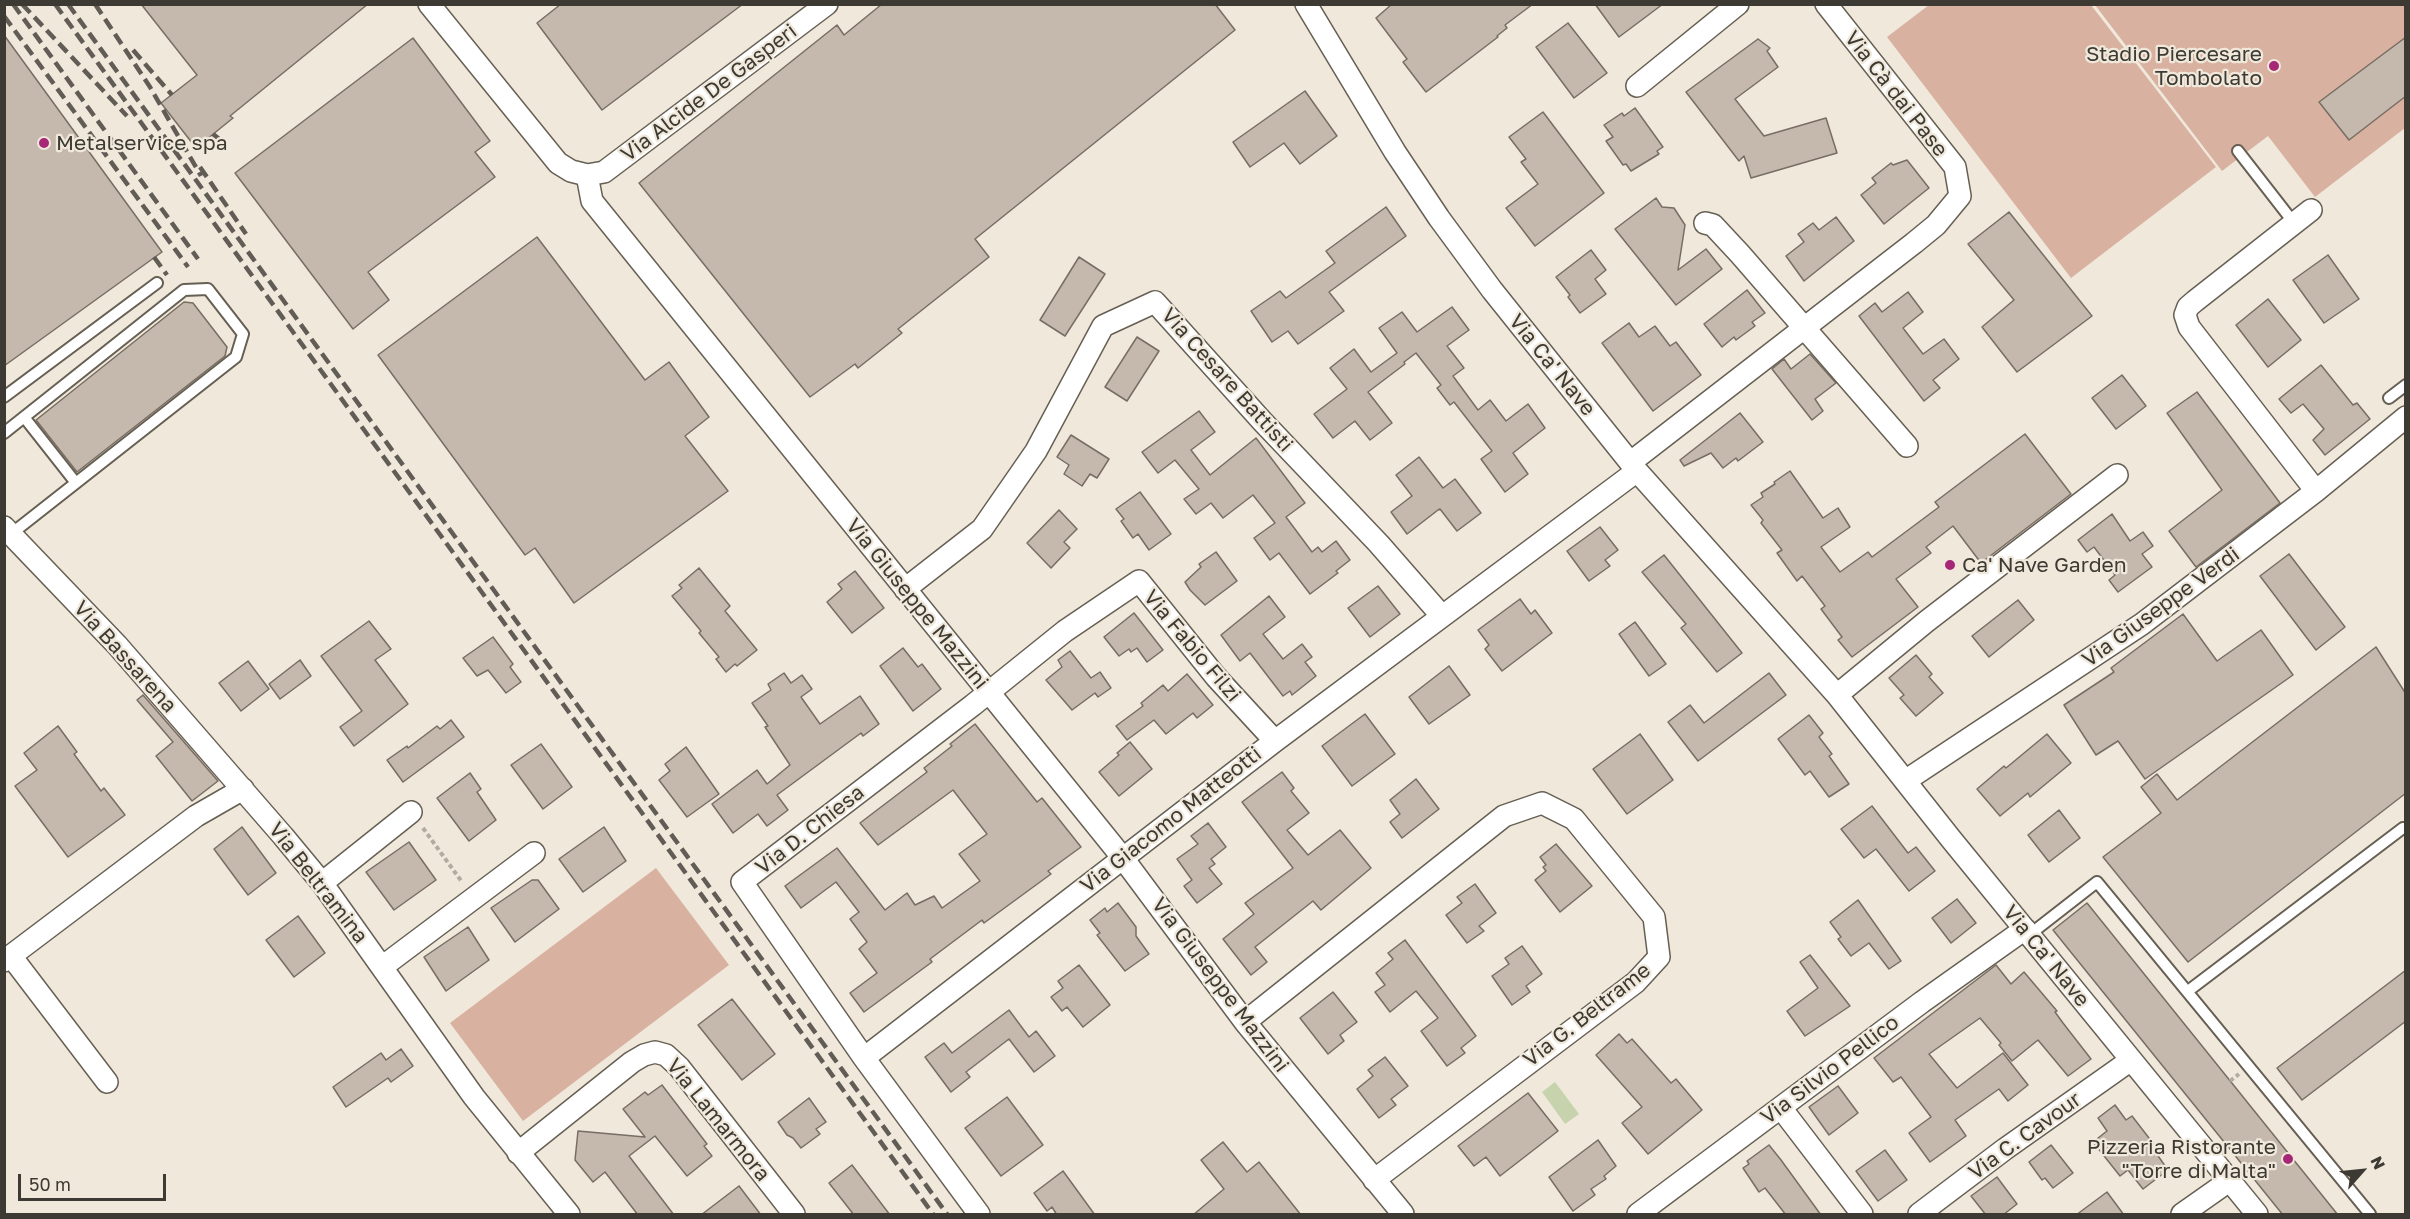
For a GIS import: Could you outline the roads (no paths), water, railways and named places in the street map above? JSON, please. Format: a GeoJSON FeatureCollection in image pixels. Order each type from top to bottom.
{"type":"FeatureCollection","features":[{"type":"Feature","properties":{"kind":"street"},"geometry":{"type":"LineString","coordinates":[[429,4],[558,163],[571,171],[587,175]]}},
{"type":"Feature","properties":{"kind":"street","name":"Via Alcide De Gasperi"},"geometry":{"type":"LineString","coordinates":[[587,175],[604,172],[827,4]]}},
{"type":"Feature","properties":{"kind":"street","name":"Via Ca' Nave"},"geometry":{"type":"LineString","coordinates":[[1306,4],[1395,152],[1439,218],[1492,290],[1634,466],[1837,695],[2257,1215]]}},
{"type":"Feature","properties":{"kind":"street"},"geometry":{"type":"LineString","coordinates":[[1637,86],[1738,4]]}},
{"type":"Feature","properties":{"kind":"street","name":"Via Cà dai Pase"},"geometry":{"type":"LineString","coordinates":[[1634,466],[1936,225],[1960,196],[1955,167],[1826,4]]}},
{"type":"Feature","properties":{"kind":"street","name":"Via Giuseppe Mazzini"},"geometry":{"type":"LineString","coordinates":[[587,175],[592,201],[1122,857],[1245,1022],[1403,1215]]}},
{"type":"Feature","properties":{"kind":"street"},"geometry":{"type":"LineString","coordinates":[[2311,210],[2195,301],[2188,307],[2185,315],[2189,327],[2316,491]]}},
{"type":"Feature","properties":{"kind":"street"},"geometry":{"type":"LineString","coordinates":[[1705,223],[1713,225],[1740,254],[1907,446]]}},
{"type":"Feature","properties":{"kind":"street","name":"Via Cesare Battisti"},"geometry":{"type":"LineString","coordinates":[[905,589],[982,529],[1036,452],[1103,326],[1155,302],[1379,544],[1441,615]]}},
{"type":"Feature","properties":{"kind":"street","name":"Via Giuseppe Verdi"},"geometry":{"type":"LineString","coordinates":[[1905,781],[2142,624],[2316,491],[2406,417]]}},
{"type":"Feature","properties":{"kind":"street","name":"Via Giacomo Matteotti"},"geometry":{"type":"LineString","coordinates":[[864,1058],[1122,857],[1441,615],[1628,479],[1634,466]]}},
{"type":"Feature","properties":{"kind":"street"},"geometry":{"type":"LineString","coordinates":[[1837,695],[1928,621],[2117,476]]}},
{"type":"Feature","properties":{"kind":"street","name":"Via Bassarena"},"geometry":{"type":"LineString","coordinates":[[8,531],[117,645],[243,789]]}},
{"type":"Feature","properties":{"kind":"street","name":"Via Fabio Filzi"},"geometry":{"type":"LineString","coordinates":[[989,692],[1065,631],[1139,581],[1216,677],[1275,741]]}},
{"type":"Feature","properties":{"kind":"street","name":"Via D. Chiesa"},"geometry":{"type":"LineString","coordinates":[[864,1058],[742,882],[989,692]]}},
{"type":"Feature","properties":{"kind":"street"},"geometry":{"type":"LineString","coordinates":[[107,1082],[8,958],[196,816],[243,789]]}},
{"type":"Feature","properties":{"kind":"street","name":"Via Beltramina"},"geometry":{"type":"LineString","coordinates":[[243,789],[322,883],[474,1097],[569,1215]]}},
{"type":"Feature","properties":{"kind":"street","name":"Via G. Beltrame"},"geometry":{"type":"LineString","coordinates":[[1245,1022],[1504,816],[1542,803],[1574,819],[1654,917],[1659,957],[1636,982],[1374,1180]]}},
{"type":"Feature","properties":{"kind":"street"},"geometry":{"type":"LineString","coordinates":[[322,883],[411,812]]}},
{"type":"Feature","properties":{"kind":"street"},"geometry":{"type":"LineString","coordinates":[[382,967],[534,853]]}},
{"type":"Feature","properties":{"kind":"street","name":"Via Silvio Pellico"},"geometry":{"type":"LineString","coordinates":[[1638,1215],[1922,1002],[2027,932]]}},
{"type":"Feature","properties":{"kind":"street","name":"Via Lamarmora"},"geometry":{"type":"LineString","coordinates":[[518,1153],[632,1062],[655,1052],[666,1055],[679,1067],[794,1215]]}},
{"type":"Feature","properties":{"kind":"street"},"geometry":{"type":"LineString","coordinates":[[864,1058],[979,1215]]}},
{"type":"Feature","properties":{"kind":"street","name":"Via C. Cavour"},"geometry":{"type":"LineString","coordinates":[[1919,1215],[2005,1149],[2131,1060]]}},
{"type":"Feature","properties":{"kind":"street"},"geometry":{"type":"LineString","coordinates":[[1781,1108],[1862,1215]]}},
{"type":"Feature","properties":{"kind":"street"},"geometry":{"type":"LineString","coordinates":[[2182,1215],[2229,1181]]}},
{"type":"Feature","properties":{"kind":"lane"},"geometry":{"type":"LineString","coordinates":[[2238,151],[2294,223]]}},
{"type":"Feature","properties":{"kind":"lane"},"geometry":{"type":"LineString","coordinates":[[4,397],[157,283]]}},
{"type":"Feature","properties":{"kind":"lane"},"geometry":{"type":"LineString","coordinates":[[4,433],[184,290],[208,289],[243,334],[236,357],[76,483],[8,531]]}},
{"type":"Feature","properties":{"kind":"lane"},"geometry":{"type":"LineString","coordinates":[[2389,399],[2406,385]]}},
{"type":"Feature","properties":{"kind":"lane"},"geometry":{"type":"LineString","coordinates":[[24,417],[76,483]]}},
{"type":"Feature","properties":{"kind":"lane"},"geometry":{"type":"LineString","coordinates":[[2188,991],[2403,828]]}},
{"type":"Feature","properties":{"kind":"lane"},"geometry":{"type":"LineString","coordinates":[[2027,932],[2097,882],[2370,1215]]}},
{"type":"Feature","properties":{"kind":"railway"},"geometry":{"type":"LineString","coordinates":[[13,4],[198,259]]}},
{"type":"Feature","properties":{"kind":"railway"},"geometry":{"type":"LineString","coordinates":[[22,4],[127,116]]}},
{"type":"Feature","properties":{"kind":"railway"},"geometry":{"type":"LineString","coordinates":[[55,4],[933,1214]]}},
{"type":"Feature","properties":{"kind":"railway"},"geometry":{"type":"LineString","coordinates":[[68,4],[947,1214]]}},
{"type":"Feature","properties":{"kind":"railway"},"geometry":{"type":"LineString","coordinates":[[95,4],[150,87],[201,176]]}},
{"type":"Feature","properties":{"kind":"railway"},"geometry":{"type":"LineString","coordinates":[[4,16],[188,267]]}},
{"type":"Feature","properties":{"kind":"railway"},"geometry":{"type":"LineString","coordinates":[[133,50],[172,95]]}},
{"type":"Feature","properties":{"kind":"railway"},"geometry":{"type":"LineString","coordinates":[[213,134],[224,143]]}},
{"type":"Feature","properties":{"kind":"railway"},"geometry":{"type":"LineString","coordinates":[[200,167],[246,234]]}},
{"type":"Feature","properties":{"kind":"railway"},"geometry":{"type":"LineString","coordinates":[[154,257],[167,275]]}},
{"type":"Feature","properties":{"kind":"place","name":"Stadio Piercesare Tombolato"},"geometry":{"type":"Point","coordinates":[2274,66]}},
{"type":"Feature","properties":{"kind":"place","name":"Metalservice spa"},"geometry":{"type":"Point","coordinates":[44,143]}},
{"type":"Feature","properties":{"kind":"place","name":"Ca' Nave Garden"},"geometry":{"type":"Point","coordinates":[1950,565]}},
{"type":"Feature","properties":{"kind":"place","name":"Pizzeria Ristorante \"Torre di Malta\""},"geometry":{"type":"Point","coordinates":[2288,1159]}}]}
